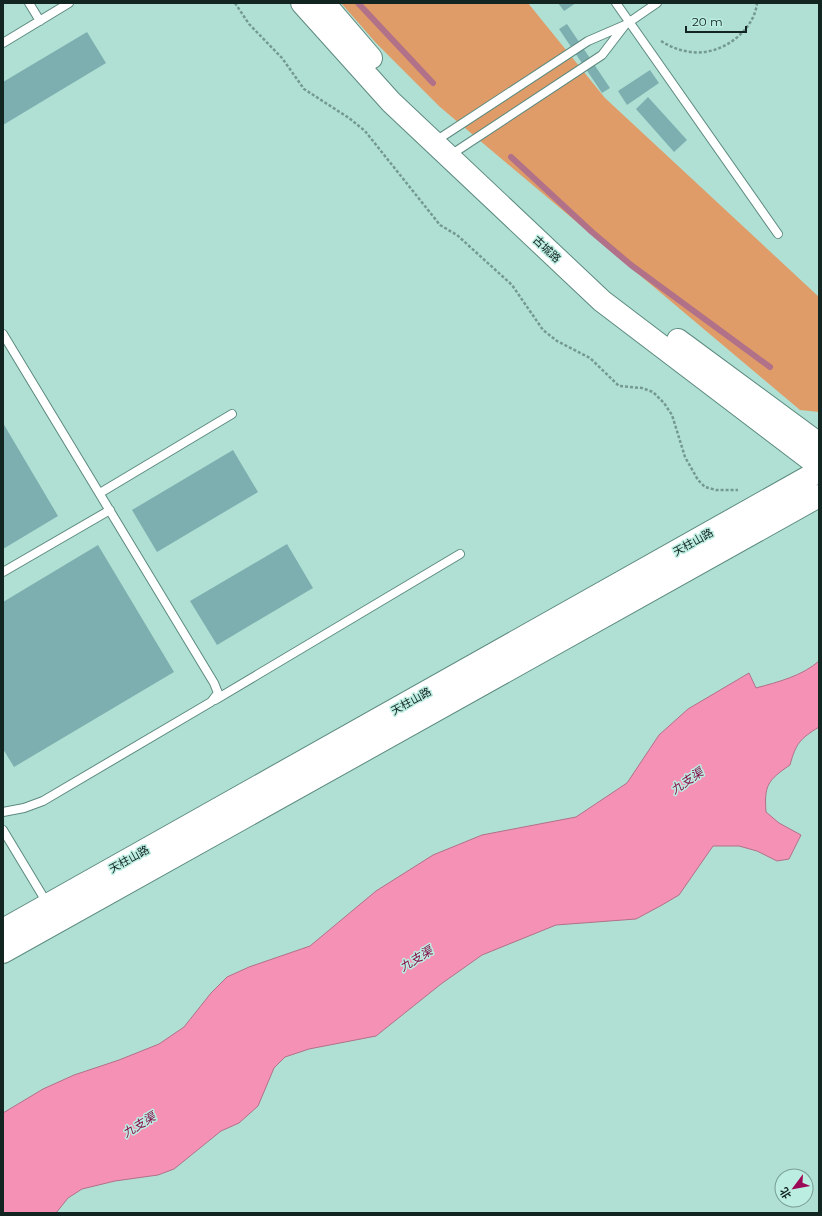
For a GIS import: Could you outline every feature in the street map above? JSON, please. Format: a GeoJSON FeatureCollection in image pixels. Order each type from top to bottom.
{"type":"FeatureCollection","features":[{"type":"Feature","properties":{"kind":"street","name":"古城路"},"geometry":{"type":"LineString","coordinates":[[302,3],[390,102],[447,146],[616,295],[819,444]]}},
{"type":"Feature","properties":{"kind":"street","name":"古城路"},"geometry":{"type":"LineString","coordinates":[[324,3],[447,146],[602,301],[819,466]]}},
{"type":"Feature","properties":{"kind":"street","name":"天柱山路"},"geometry":{"type":"LineString","coordinates":[[3,952],[53,913],[819,471]]}},
{"type":"Feature","properties":{"kind":"street","name":"天柱山路"},"geometry":{"type":"LineString","coordinates":[[3,930],[53,913],[819,496]]}},
{"type":"Feature","properties":{"kind":"lane"},"geometry":{"type":"LineString","coordinates":[[29,3],[40,20]]}},
{"type":"Feature","properties":{"kind":"lane"},"geometry":{"type":"LineString","coordinates":[[3,43],[69,3]]}},
{"type":"Feature","properties":{"kind":"lane"},"geometry":{"type":"LineString","coordinates":[[616,3],[627,23],[778,234]]}},
{"type":"Feature","properties":{"kind":"lane"},"geometry":{"type":"LineString","coordinates":[[447,146],[588,41],[627,23],[657,3]]}},
{"type":"Feature","properties":{"kind":"lane"},"geometry":{"type":"LineString","coordinates":[[447,146],[602,55],[627,23]]}},
{"type":"Feature","properties":{"kind":"lane"},"geometry":{"type":"LineString","coordinates":[[3,334],[6,347],[100,493],[214,683],[218,693],[211,702]]}},
{"type":"Feature","properties":{"kind":"lane"},"geometry":{"type":"LineString","coordinates":[[100,493],[232,414]]}},
{"type":"Feature","properties":{"kind":"lane"},"geometry":{"type":"LineString","coordinates":[[3,572],[110,510]]}},
{"type":"Feature","properties":{"kind":"lane"},"geometry":{"type":"LineString","coordinates":[[3,812],[24,808],[43,801],[460,554]]}},
{"type":"Feature","properties":{"kind":"lane"},"geometry":{"type":"LineString","coordinates":[[3,830],[53,913]]}},
{"type":"Feature","properties":{"kind":"path"},"geometry":{"type":"LineString","coordinates":[[235,3],[250,24],[282,58],[304,89],[349,118],[365,131],[440,225],[457,235],[512,285],[543,330],[557,341],[590,358],[619,386],[642,388],[653,392],[664,403],[672,415],[685,457],[691,470],[705,488],[716,490],[738,490]]}},
{"type":"Feature","properties":{"kind":"path"},"geometry":{"type":"LineString","coordinates":[[638,16],[655,37],[673,48],[693,53],[714,50],[733,41],[748,27],[758,3]]}},
{"type":"Feature","properties":{"kind":"shaded area"},"geometry":{"type":"Polygon","coordinates":[[[341,3],[528,3],[605,98],[819,297],[819,412],[800,410],[440,107],[376,43],[341,3]]]}},
{"type":"Feature","properties":{"kind":"water","name":"九支渠"},"geometry":{"type":"Polygon","coordinates":[[[819,661],[819,727],[803,738],[794,751],[790,765],[772,779],[766,795],[766,812],[779,823],[801,835],[789,859],[777,861],[757,851],[739,846],[713,846],[679,895],[636,919],[556,925],[482,955],[441,984],[376,1036],[309,1049],[285,1057],[274,1068],[258,1106],[239,1123],[221,1131],[174,1169],[158,1175],[115,1181],[82,1189],[68,1198],[56,1213],[3,1213],[3,1113],[43,1089],[74,1075],[119,1060],[159,1044],[184,1027],[211,993],[227,977],[249,967],[310,946],[376,891],[433,855],[482,835],[576,817],[627,783],[659,735],[688,709],[749,673],[756,688],[797,675],[819,661]]]}},
{"type":"Feature","properties":{"kind":"building"},"geometry":{"type":"Polygon","coordinates":[[[558,3],[576,3],[564,11],[558,3]]]}},
{"type":"Feature","properties":{"kind":"building"},"geometry":{"type":"Polygon","coordinates":[[[567,24],[610,88],[602,93],[559,29],[567,24]]]}},
{"type":"Feature","properties":{"kind":"building"},"geometry":{"type":"Polygon","coordinates":[[[87,32],[106,63],[3,125],[3,82],[87,32]]]}},
{"type":"Feature","properties":{"kind":"building"},"geometry":{"type":"Polygon","coordinates":[[[650,70],[659,83],[627,105],[618,91],[650,70]]]}},
{"type":"Feature","properties":{"kind":"building"},"geometry":{"type":"Polygon","coordinates":[[[648,97],[687,140],[674,152],[636,109],[648,97]]]}},
{"type":"Feature","properties":{"kind":"building"},"geometry":{"type":"Polygon","coordinates":[[[3,423],[58,516],[3,549],[3,423]]]}},
{"type":"Feature","properties":{"kind":"building"},"geometry":{"type":"Polygon","coordinates":[[[233,450],[258,492],[157,552],[132,510],[233,450]]]}},
{"type":"Feature","properties":{"kind":"building"},"geometry":{"type":"Polygon","coordinates":[[[287,544],[313,588],[217,645],[190,601],[287,544]]]}},
{"type":"Feature","properties":{"kind":"building"},"geometry":{"type":"Polygon","coordinates":[[[98,545],[174,672],[14,767],[3,749],[3,602],[98,545]]]}},
{"type":"Feature","properties":{"kind":"waterway"},"geometry":{"type":"LineString","coordinates":[[358,3],[433,83]]}},
{"type":"Feature","properties":{"kind":"waterway"},"geometry":{"type":"LineString","coordinates":[[511,157],[592,232],[631,265],[770,367]]}}]}
